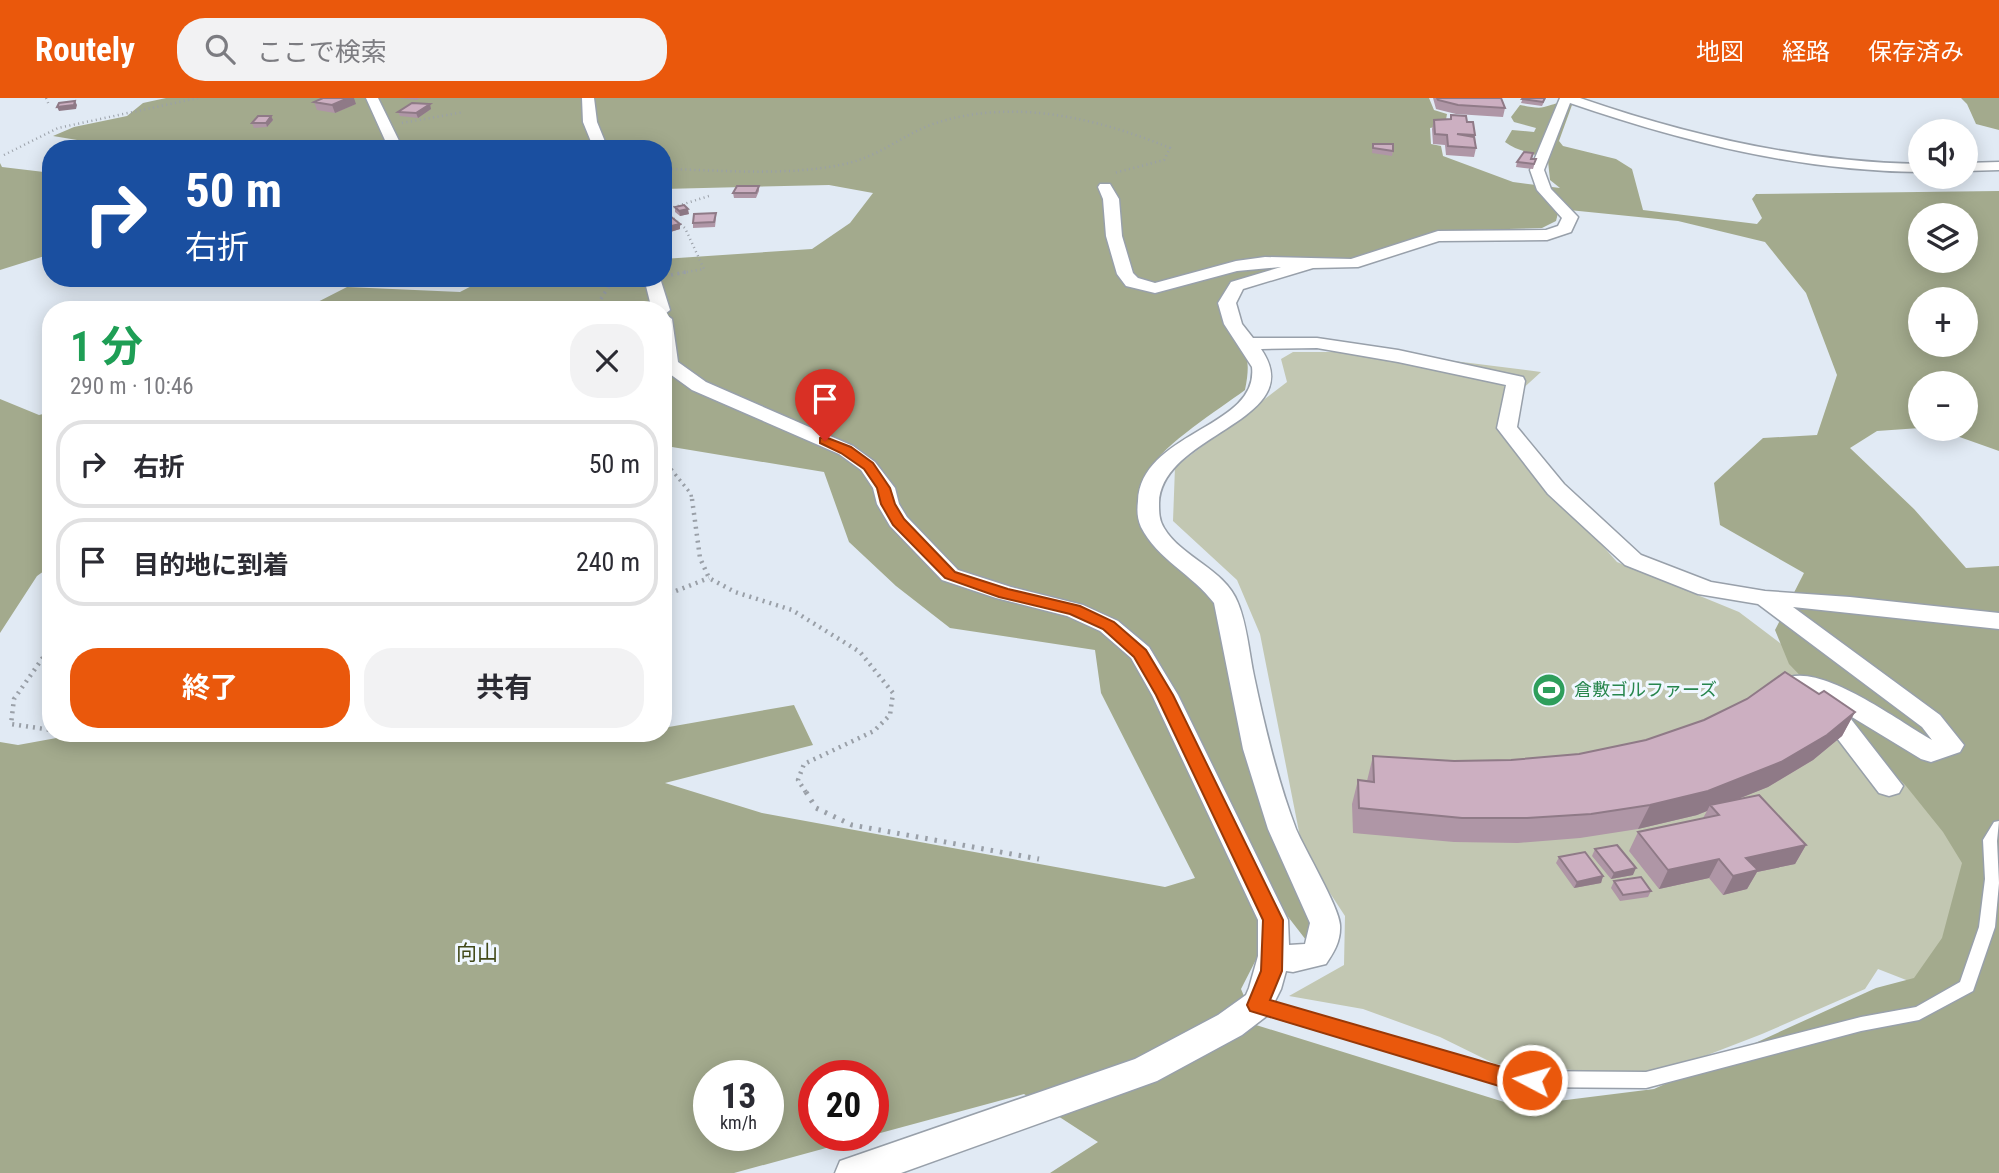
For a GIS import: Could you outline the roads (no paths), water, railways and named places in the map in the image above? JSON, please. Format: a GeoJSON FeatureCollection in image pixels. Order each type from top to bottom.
{"type":"FeatureCollection","features":[{"type":"Feature","properties":{"kind":"street"},"geometry":{"type":"LineString","coordinates":[[372,98],[392,140]]}},
{"type":"Feature","properties":{"kind":"street"},"geometry":{"type":"LineString","coordinates":[[587,98],[590,122],[597,140]]}},
{"type":"Feature","properties":{"kind":"street"},"geometry":{"type":"LineString","coordinates":[[1105,187],[1111,199],[1114,236],[1125,274],[1132,282],[1142,286],[1165,286],[1236,266],[1265,262],[1353,264],[1438,236],[1547,235],[1565,229],[1570,218],[1548,195],[1538,179],[1537,170],[1566,98],[1662,129],[1748,148],[1852,164],[1908,167]]}},
{"type":"Feature","properties":{"kind":"street"},"geometry":{"type":"LineString","coordinates":[[1978,167],[1999,166]]}},
{"type":"Feature","properties":{"kind":"street"},"geometry":{"type":"LineString","coordinates":[[1274,956],[1293,960],[1315,955],[1323,943],[1325,923],[1282,829],[1256,749],[1226,602],[1211,583],[1155,533],[1148,516],[1148,492],[1153,474],[1170,457],[1231,417],[1261,387],[1262,372],[1254,351],[1233,324],[1227,303],[1237,286],[1312,263]]}},
{"type":"Feature","properties":{"kind":"street"},"geometry":{"type":"LineString","coordinates":[[1247,344],[1317,343],[1410,358],[1516,381],[1507,428],[1556,489],[1633,560],[1706,589],[1765,598],[1850,604],[1999,621]]}},
{"type":"Feature","properties":{"kind":"street"},"geometry":{"type":"LineString","coordinates":[[672,366],[699,386],[846,450],[869,466],[884,488],[888,504],[898,522],[950,575],[1004,593],[1075,610],[1109,626],[1140,653],[1165,695],[1273,920],[1272,971],[1257,1005],[1230,1025],[1145,1070],[853,1173]]}},
{"type":"Feature","properties":{"kind":"street"},"geometry":{"type":"LineString","coordinates":[[1765,598],[1931,721],[1951,745],[1931,752],[1824,689],[1799,683],[1804,699],[1833,715],[1889,786]]}},
{"type":"Feature","properties":{"kind":"lane"},"geometry":{"type":"LineString","coordinates":[[1257,1005],[1509,1079],[1646,1080],[1861,1024],[1919,1013],[1967,986],[1987,927],[1992,879],[1990,840],[1999,826]]}},
{"type":"Feature","properties":{"kind":"place","name":"倉敷ゴルファーズ"},"geometry":{"type":"Point","coordinates":[1549,690]}},
{"type":"Feature","properties":{"kind":"park label","name":"向山"},"geometry":{"type":"Point","coordinates":[477,953]}}]}
